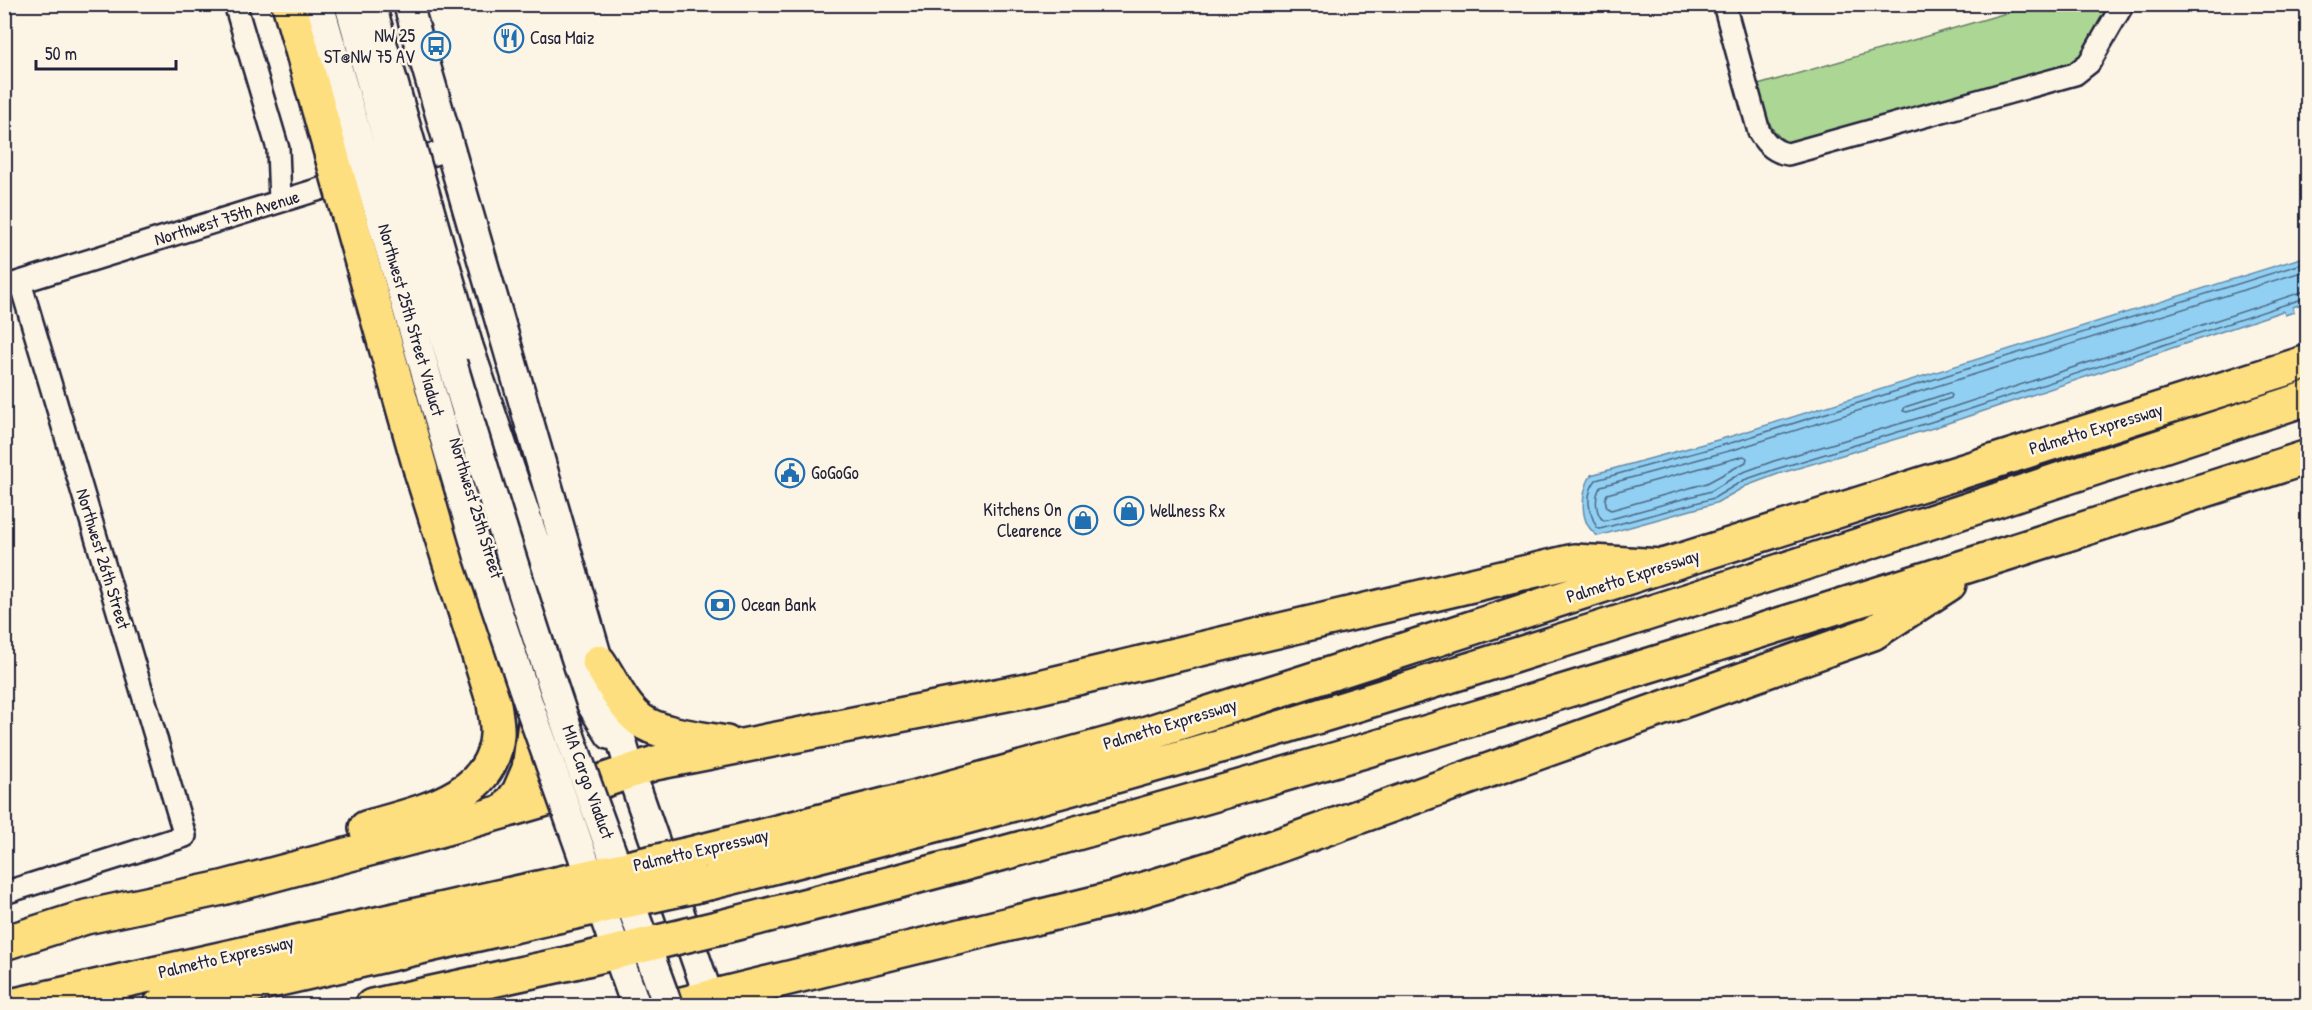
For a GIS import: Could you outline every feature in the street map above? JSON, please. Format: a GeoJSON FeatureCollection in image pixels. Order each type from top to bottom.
{"type":"FeatureCollection","features":[{"type":"Feature","properties":{"kind":"highway"},"geometry":{"type":"LineString","coordinates":[[4,943],[86,917],[187,880],[451,800],[475,784],[489,764],[497,736],[494,703],[421,471],[289,4]]}},
{"type":"Feature","properties":{"kind":"highway","name":"Palmetto Expressway"},"geometry":{"type":"LineString","coordinates":[[372,1005],[565,924],[698,852],[913,798],[1141,735],[1663,566],[2307,362]]}},
{"type":"Feature","properties":{"kind":"highway"},"geometry":{"type":"LineString","coordinates":[[715,904],[1033,799],[1258,735],[1866,544],[2307,398]]}},
{"type":"Feature","properties":{"kind":"highway"},"geometry":{"type":"LineString","coordinates":[[160,1005],[565,924],[715,904],[1051,816],[1265,754],[1604,649],[2307,422]]}},
{"type":"Feature","properties":{"kind":"highway","name":"Palmetto Expressway"},"geometry":{"type":"LineString","coordinates":[[10,1005],[715,904],[1144,815],[1680,656],[2307,457]]}},
{"type":"Feature","properties":{"kind":"highway"},"geometry":{"type":"LineString","coordinates":[[86,917],[222,888],[505,811],[567,793],[630,770],[1022,691],[1574,561],[1663,566]]}},
{"type":"Feature","properties":{"kind":"highway"},"geometry":{"type":"LineString","coordinates":[[674,1005],[710,1001],[780,979],[1116,898],[1243,859],[1873,633],[1983,561]]}},
{"type":"Feature","properties":{"kind":"highway"},"geometry":{"type":"LineString","coordinates":[[599,662],[628,707],[639,719],[659,729],[743,746]]}},
{"type":"Feature","properties":{"kind":"highway"},"geometry":{"type":"LineString","coordinates":[[505,811],[519,792],[529,769],[541,700]]}},
{"type":"Feature","properties":{"kind":"highway"},"geometry":{"type":"LineString","coordinates":[[252,1005],[565,924]]}},
{"type":"Feature","properties":{"kind":"highway"},"geometry":{"type":"LineString","coordinates":[[756,1005],[780,979]]}},
{"type":"Feature","properties":{"kind":"main road","name":"Northwest 25th Street Viaduct"},"geometry":{"type":"LineString","coordinates":[[319,4],[479,556],[541,700]]}},
{"type":"Feature","properties":{"kind":"main road","name":"Northwest 25th Street"},"geometry":{"type":"LineString","coordinates":[[333,4],[466,473],[541,700],[567,793],[638,1005]]}},
{"type":"Feature","properties":{"kind":"main road","name":"Northwest 25th Street Viaduct"},"geometry":{"type":"LineString","coordinates":[[349,4],[452,365],[541,700]]}},
{"type":"Feature","properties":{"kind":"main road"},"geometry":{"type":"LineString","coordinates":[[371,4],[468,345],[588,699],[630,770]]}},
{"type":"Feature","properties":{"kind":"main road"},"geometry":{"type":"LineString","coordinates":[[408,4],[630,770],[710,1001]]}},
{"type":"Feature","properties":{"kind":"main road","name":"MIA Cargo Viaduct"},"geometry":{"type":"LineString","coordinates":[[541,700],[638,1005]]}},
{"type":"Feature","properties":{"kind":"main road","name":"MIA Cargo Viaduct"},"geometry":{"type":"LineString","coordinates":[[541,700],[668,1005]]}},
{"type":"Feature","properties":{"kind":"street"},"geometry":{"type":"LineString","coordinates":[[235,4],[278,149],[280,201]]}},
{"type":"Feature","properties":{"kind":"street"},"geometry":{"type":"LineString","coordinates":[[1724,4],[1759,132],[1765,143],[1773,149],[1788,154],[2075,74],[2089,63],[2123,4]]}},
{"type":"Feature","properties":{"kind":"street","name":"Northwest 75th Avenue"},"geometry":{"type":"LineString","coordinates":[[12,285],[450,149]]}},
{"type":"Feature","properties":{"kind":"street","name":"Northwest 26th Street"},"geometry":{"type":"LineString","coordinates":[[4,893],[185,836],[12,285]]}},
{"type":"Feature","properties":{"kind":"green space"},"geometry":{"type":"Polygon","coordinates":[[[2105,4],[2109,7],[2083,54],[2073,63],[1793,144],[1778,135],[1765,112],[1758,85],[2034,5],[2105,4]]]}},
{"type":"Feature","properties":{"kind":"water"},"geometry":{"type":"Polygon","coordinates":[[[2307,256],[2307,302],[2293,307],[2294,312],[2285,315],[2283,311],[1933,428],[1778,474],[1746,486],[1716,503],[1598,536],[1587,524],[1584,516],[1585,490],[1591,475],[1732,436],[2307,256]]]}},
{"type":"Feature","properties":{"kind":"place","name":"Casa Maiz"},"geometry":{"type":"Point","coordinates":[509,38]}},
{"type":"Feature","properties":{"kind":"place","name":"NW 25 ST@NW 75 AV"},"geometry":{"type":"Point","coordinates":[436,46]}},
{"type":"Feature","properties":{"kind":"place","name":"GoGoGo"},"geometry":{"type":"Point","coordinates":[790,473]}},
{"type":"Feature","properties":{"kind":"place","name":"Wellness Rx"},"geometry":{"type":"Point","coordinates":[1129,511]}},
{"type":"Feature","properties":{"kind":"place","name":"Kitchens On Clearence"},"geometry":{"type":"Point","coordinates":[1083,520]}},
{"type":"Feature","properties":{"kind":"place","name":"Ocean Bank"},"geometry":{"type":"Point","coordinates":[720,605]}}]}
